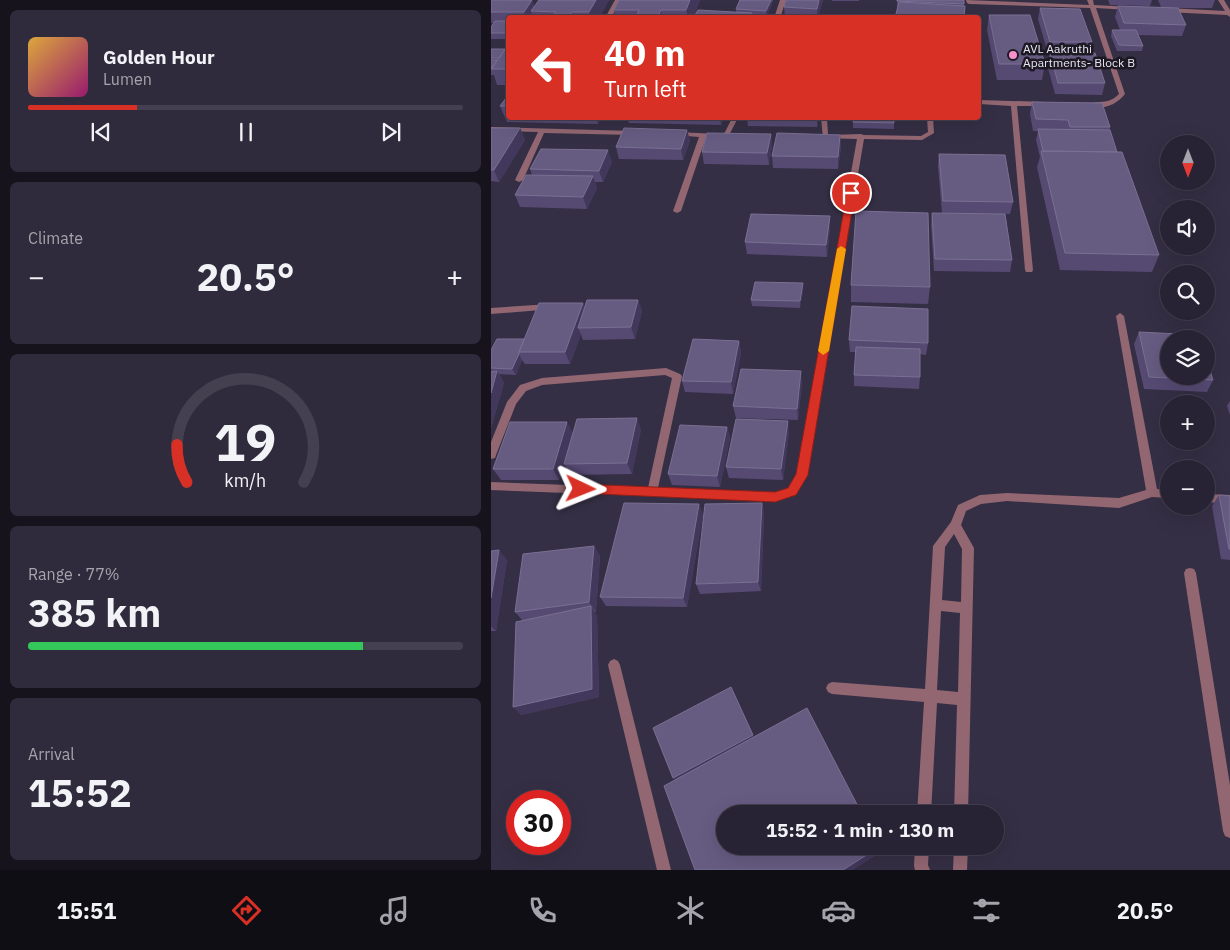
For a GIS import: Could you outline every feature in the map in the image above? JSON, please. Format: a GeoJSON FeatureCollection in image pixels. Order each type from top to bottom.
{"type":"FeatureCollection","features":[{"type":"Feature","properties":{"kind":"street"},"geometry":{"type":"LineString","coordinates":[[610,15],[617,0]]}},
{"type":"Feature","properties":{"kind":"street"},"geometry":{"type":"LineString","coordinates":[[778,15],[783,0]]}},
{"type":"Feature","properties":{"kind":"street"},"geometry":{"type":"LineString","coordinates":[[969,0],[969,2],[1091,3],[1141,8]]}},
{"type":"Feature","properties":{"kind":"street"},"geometry":{"type":"LineString","coordinates":[[1221,0],[1229,14]]}},
{"type":"Feature","properties":{"kind":"street"},"geometry":{"type":"LineString","coordinates":[[1080,105],[1108,105],[1116,102],[1122,94],[1091,3]]}},
{"type":"Feature","properties":{"kind":"street"},"geometry":{"type":"LineString","coordinates":[[1160,9],[1229,14]]}},
{"type":"Feature","properties":{"kind":"street"},"geometry":{"type":"LineString","coordinates":[[981,102],[1052,104]]}},
{"type":"Feature","properties":{"kind":"street"},"geometry":{"type":"LineString","coordinates":[[1014,104],[1029,270]]}},
{"type":"Feature","properties":{"kind":"street"},"geometry":{"type":"LineString","coordinates":[[726,136],[734,120]]}},
{"type":"Feature","properties":{"kind":"street"},"geometry":{"type":"LineString","coordinates":[[824,120],[825,137]]}},
{"type":"Feature","properties":{"kind":"street"},"geometry":{"type":"LineString","coordinates":[[815,137],[923,138],[931,133],[930,120]]}},
{"type":"Feature","properties":{"kind":"street"},"geometry":{"type":"LineString","coordinates":[[491,129],[646,133]]}},
{"type":"Feature","properties":{"kind":"street"},"geometry":{"type":"LineString","coordinates":[[519,180],[542,130]]}},
{"type":"Feature","properties":{"kind":"street"},"geometry":{"type":"LineString","coordinates":[[665,134],[736,136]]}},
{"type":"Feature","properties":{"kind":"street"},"geometry":{"type":"LineString","coordinates":[[677,211],[703,135]]}},
{"type":"Feature","properties":{"kind":"street"},"geometry":{"type":"LineString","coordinates":[[491,486],[775,497],[792,491],[802,475],[861,136]]}},
{"type":"Feature","properties":{"kind":"street"},"geometry":{"type":"LineString","coordinates":[[491,311],[560,307]]}},
{"type":"Feature","properties":{"kind":"street"},"geometry":{"type":"LineString","coordinates":[[1120,316],[1152,493]]}},
{"type":"Feature","properties":{"kind":"street"},"geometry":{"type":"LineString","coordinates":[[491,455],[513,402],[523,388],[542,382],[666,371],[677,376],[652,492]]}},
{"type":"Feature","properties":{"kind":"street"},"geometry":{"type":"LineString","coordinates":[[925,805],[939,546],[955,525],[962,508],[980,500],[1007,498],[1119,503],[1152,493],[1160,493]]}},
{"type":"Feature","properties":{"kind":"street"},"geometry":{"type":"LineString","coordinates":[[1215,499],[1230,500]]}},
{"type":"Feature","properties":{"kind":"street"},"geometry":{"type":"LineString","coordinates":[[955,525],[968,548],[961,805]]}},
{"type":"Feature","properties":{"kind":"street"},"geometry":{"type":"LineString","coordinates":[[1190,572],[1230,831]]}},
{"type":"Feature","properties":{"kind":"street"},"geometry":{"type":"LineString","coordinates":[[935,605],[966,608]]}},
{"type":"Feature","properties":{"kind":"street"},"geometry":{"type":"LineString","coordinates":[[614,665],[664,870]]}},
{"type":"Feature","properties":{"kind":"street"},"geometry":{"type":"LineString","coordinates":[[831,688],[964,698]]}},
{"type":"Feature","properties":{"kind":"street"},"geometry":{"type":"LineString","coordinates":[[922,855],[921,866],[923,870]]}},
{"type":"Feature","properties":{"kind":"street"},"geometry":{"type":"LineString","coordinates":[[960,870],[961,855]]}},
{"type":"Feature","properties":{"kind":"building"},"geometry":{"type":"Polygon","coordinates":[[[491,0],[532,0],[524,12],[491,12],[491,0]]]}},
{"type":"Feature","properties":{"kind":"building"},"geometry":{"type":"Polygon","coordinates":[[[539,0],[596,0],[589,12],[554,15],[556,12],[531,11],[539,0]]]}},
{"type":"Feature","properties":{"kind":"building"},"geometry":{"type":"Polygon","coordinates":[[[619,0],[690,0],[686,10],[661,10],[658,15],[637,15],[639,10],[614,10],[619,0]]]}},
{"type":"Feature","properties":{"kind":"building"},"geometry":{"type":"Polygon","coordinates":[[[740,0],[771,0],[766,11],[736,9],[740,0]]]}},
{"type":"Feature","properties":{"kind":"building"},"geometry":{"type":"Polygon","coordinates":[[[786,0],[819,0],[817,9],[784,7],[786,0]]]}},
{"type":"Feature","properties":{"kind":"building"},"geometry":{"type":"Polygon","coordinates":[[[964,0],[964,4],[897,1],[964,0]]]}},
{"type":"Feature","properties":{"kind":"building"},"geometry":{"type":"Polygon","coordinates":[[[899,2],[965,6],[964,15],[896,15],[899,2]]]}},
{"type":"Feature","properties":{"kind":"building"},"geometry":{"type":"Polygon","coordinates":[[[1118,6],[1178,8],[1186,25],[1124,23],[1118,6]]]}},
{"type":"Feature","properties":{"kind":"building"},"geometry":{"type":"Polygon","coordinates":[[[1040,8],[1080,9],[1092,42],[1050,42],[1040,8]]]}},
{"type":"Feature","properties":{"kind":"building"},"geometry":{"type":"Polygon","coordinates":[[[698,10],[752,13],[751,15],[695,15],[698,10]]]}},
{"type":"Feature","properties":{"kind":"building"},"geometry":{"type":"Polygon","coordinates":[[[989,15],[1030,15],[1045,64],[999,64],[989,15]]]}},
{"type":"Feature","properties":{"kind":"building"},"geometry":{"type":"Polygon","coordinates":[[[495,21],[506,21],[506,33],[491,33],[491,27],[495,21]]]}},
{"type":"Feature","properties":{"kind":"building"},"geometry":{"type":"Polygon","coordinates":[[[1112,30],[1136,30],[1143,46],[1119,45],[1112,30]]]}},
{"type":"Feature","properties":{"kind":"building"},"geometry":{"type":"Polygon","coordinates":[[[506,48],[506,69],[491,69],[506,48]]]}},
{"type":"Feature","properties":{"kind":"building"},"geometry":{"type":"Polygon","coordinates":[[[491,49],[505,49],[499,58],[491,58],[491,49]]]}},
{"type":"Feature","properties":{"kind":"building"},"geometry":{"type":"Polygon","coordinates":[[[1050,53],[1095,53],[1105,83],[1058,83],[1050,53]]]}},
{"type":"Feature","properties":{"kind":"building"},"geometry":{"type":"Polygon","coordinates":[[[491,60],[497,60],[491,69],[491,60]]]}},
{"type":"Feature","properties":{"kind":"building"},"geometry":{"type":"Polygon","coordinates":[[[506,98],[506,106],[500,106],[506,98]]]}},
{"type":"Feature","properties":{"kind":"building"},"geometry":{"type":"Polygon","coordinates":[[[1032,102],[1102,103],[1110,127],[1070,127],[1068,120],[1036,119],[1032,102]]]}},
{"type":"Feature","properties":{"kind":"building"},"geometry":{"type":"Polygon","coordinates":[[[854,120],[894,120],[894,123],[853,122],[854,120]]]}},
{"type":"Feature","properties":{"kind":"building"},"geometry":{"type":"Polygon","coordinates":[[[491,128],[520,128],[494,170],[491,170],[491,128]]]}},
{"type":"Feature","properties":{"kind":"building"},"geometry":{"type":"Polygon","coordinates":[[[624,128],[687,130],[681,149],[616,147],[624,128]]]}},
{"type":"Feature","properties":{"kind":"building"},"geometry":{"type":"Polygon","coordinates":[[[1038,129],[1110,130],[1117,152],[1043,151],[1038,129]]]}},
{"type":"Feature","properties":{"kind":"building"},"geometry":{"type":"Polygon","coordinates":[[[707,133],[771,134],[767,153],[702,152],[707,133]]]}},
{"type":"Feature","properties":{"kind":"building"},"geometry":{"type":"Polygon","coordinates":[[[777,133],[840,135],[838,157],[772,156],[777,133]]]}},
{"type":"Feature","properties":{"kind":"building"},"geometry":{"type":"Polygon","coordinates":[[[541,149],[608,150],[599,171],[530,169],[541,149]]]}},
{"type":"Feature","properties":{"kind":"building"},"geometry":{"type":"Polygon","coordinates":[[[1041,151],[1122,152],[1159,255],[1065,253],[1041,151]]]}},
{"type":"Feature","properties":{"kind":"building"},"geometry":{"type":"Polygon","coordinates":[[[939,154],[1005,155],[1013,202],[943,201],[939,154]]]}},
{"type":"Feature","properties":{"kind":"building"},"geometry":{"type":"Polygon","coordinates":[[[526,175],[593,176],[583,197],[515,195],[526,175]]]}},
{"type":"Feature","properties":{"kind":"building"},"geometry":{"type":"Polygon","coordinates":[[[856,211],[928,213],[930,287],[851,285],[856,211]]]}},
{"type":"Feature","properties":{"kind":"building"},"geometry":{"type":"Polygon","coordinates":[[[932,213],[1005,214],[1012,260],[935,259],[932,213]]]}},
{"type":"Feature","properties":{"kind":"building"},"geometry":{"type":"Polygon","coordinates":[[[751,214],[830,216],[826,245],[745,242],[751,214]]]}},
{"type":"Feature","properties":{"kind":"building"},"geometry":{"type":"Polygon","coordinates":[[[755,282],[803,283],[800,301],[751,300],[755,282]]]}},
{"type":"Feature","properties":{"kind":"building"},"geometry":{"type":"Polygon","coordinates":[[[587,300],[638,300],[631,327],[578,328],[587,300]]]}},
{"type":"Feature","properties":{"kind":"building"},"geometry":{"type":"Polygon","coordinates":[[[539,303],[583,303],[565,352],[519,352],[539,303]]]}},
{"type":"Feature","properties":{"kind":"building"},"geometry":{"type":"Polygon","coordinates":[[[852,306],[928,309],[928,343],[849,340],[852,306]]]}},
{"type":"Feature","properties":{"kind":"building"},"geometry":{"type":"Polygon","coordinates":[[[1139,332],[1160,333],[1160,378],[1149,377],[1139,332]]]}},
{"type":"Feature","properties":{"kind":"building"},"geometry":{"type":"Polygon","coordinates":[[[497,339],[524,339],[512,369],[491,368],[491,350],[497,339]]]}},
{"type":"Feature","properties":{"kind":"building"},"geometry":{"type":"Polygon","coordinates":[[[693,339],[739,341],[731,382],[682,381],[693,339]]]}},
{"type":"Feature","properties":{"kind":"building"},"geometry":{"type":"Polygon","coordinates":[[[856,347],[920,349],[920,377],[854,375],[856,347]]]}},
{"type":"Feature","properties":{"kind":"building"},"geometry":{"type":"Polygon","coordinates":[[[741,369],[801,371],[797,409],[733,406],[741,369]]]}},
{"type":"Feature","properties":{"kind":"building"},"geometry":{"type":"Polygon","coordinates":[[[497,371],[491,393],[491,372],[497,371]]]}},
{"type":"Feature","properties":{"kind":"building"},"geometry":{"type":"Polygon","coordinates":[[[637,418],[627,463],[564,464],[577,419],[637,418]]]}},
{"type":"Feature","properties":{"kind":"building"},"geometry":{"type":"Polygon","coordinates":[[[736,419],[788,421],[781,469],[726,467],[736,419]]]}},
{"type":"Feature","properties":{"kind":"building"},"geometry":{"type":"Polygon","coordinates":[[[510,422],[567,422],[553,469],[493,469],[510,422]]]}},
{"type":"Feature","properties":{"kind":"building"},"geometry":{"type":"Polygon","coordinates":[[[680,425],[727,427],[717,476],[668,474],[680,425]]]}},
{"type":"Feature","properties":{"kind":"building"},"geometry":{"type":"Polygon","coordinates":[[[1219,495],[1230,496],[1230,549],[1229,549],[1219,495]]]}},
{"type":"Feature","properties":{"kind":"building"},"geometry":{"type":"Polygon","coordinates":[[[624,503],[699,504],[683,598],[600,597],[624,503]]]}},
{"type":"Feature","properties":{"kind":"building"},"geometry":{"type":"Polygon","coordinates":[[[762,503],[758,582],[696,584],[705,504],[762,503]]]}},
{"type":"Feature","properties":{"kind":"building"},"geometry":{"type":"Polygon","coordinates":[[[594,546],[589,602],[515,612],[523,554],[594,546]]]}},
{"type":"Feature","properties":{"kind":"building"},"geometry":{"type":"Polygon","coordinates":[[[499,550],[491,598],[491,551],[499,550]]]}},
{"type":"Feature","properties":{"kind":"building"},"geometry":{"type":"Polygon","coordinates":[[[591,606],[592,689],[513,707],[516,622],[591,606]]]}},
{"type":"Feature","properties":{"kind":"building"},"geometry":{"type":"Polygon","coordinates":[[[731,687],[753,735],[673,778],[653,728],[731,687]]]}},
{"type":"Feature","properties":{"kind":"building"},"geometry":{"type":"Polygon","coordinates":[[[807,708],[857,805],[716,805],[716,855],[866,855],[843,870],[695,870],[664,786],[807,708]]]}},
{"type":"Feature","properties":{"kind":"slow traffic"},"geometry":{"type":"LineString","coordinates":[[823,351],[841,249]]}},
{"type":"Feature","properties":{"kind":"place","name":"AVL Aakruthi Apartments- Block B"},"geometry":{"type":"Point","coordinates":[1013,55]}},
{"type":"Feature","properties":{"kind":"route"},"geometry":{"type":"LineString","coordinates":[[581,489],[775,497],[792,491],[802,475],[851,193]]}}]}
